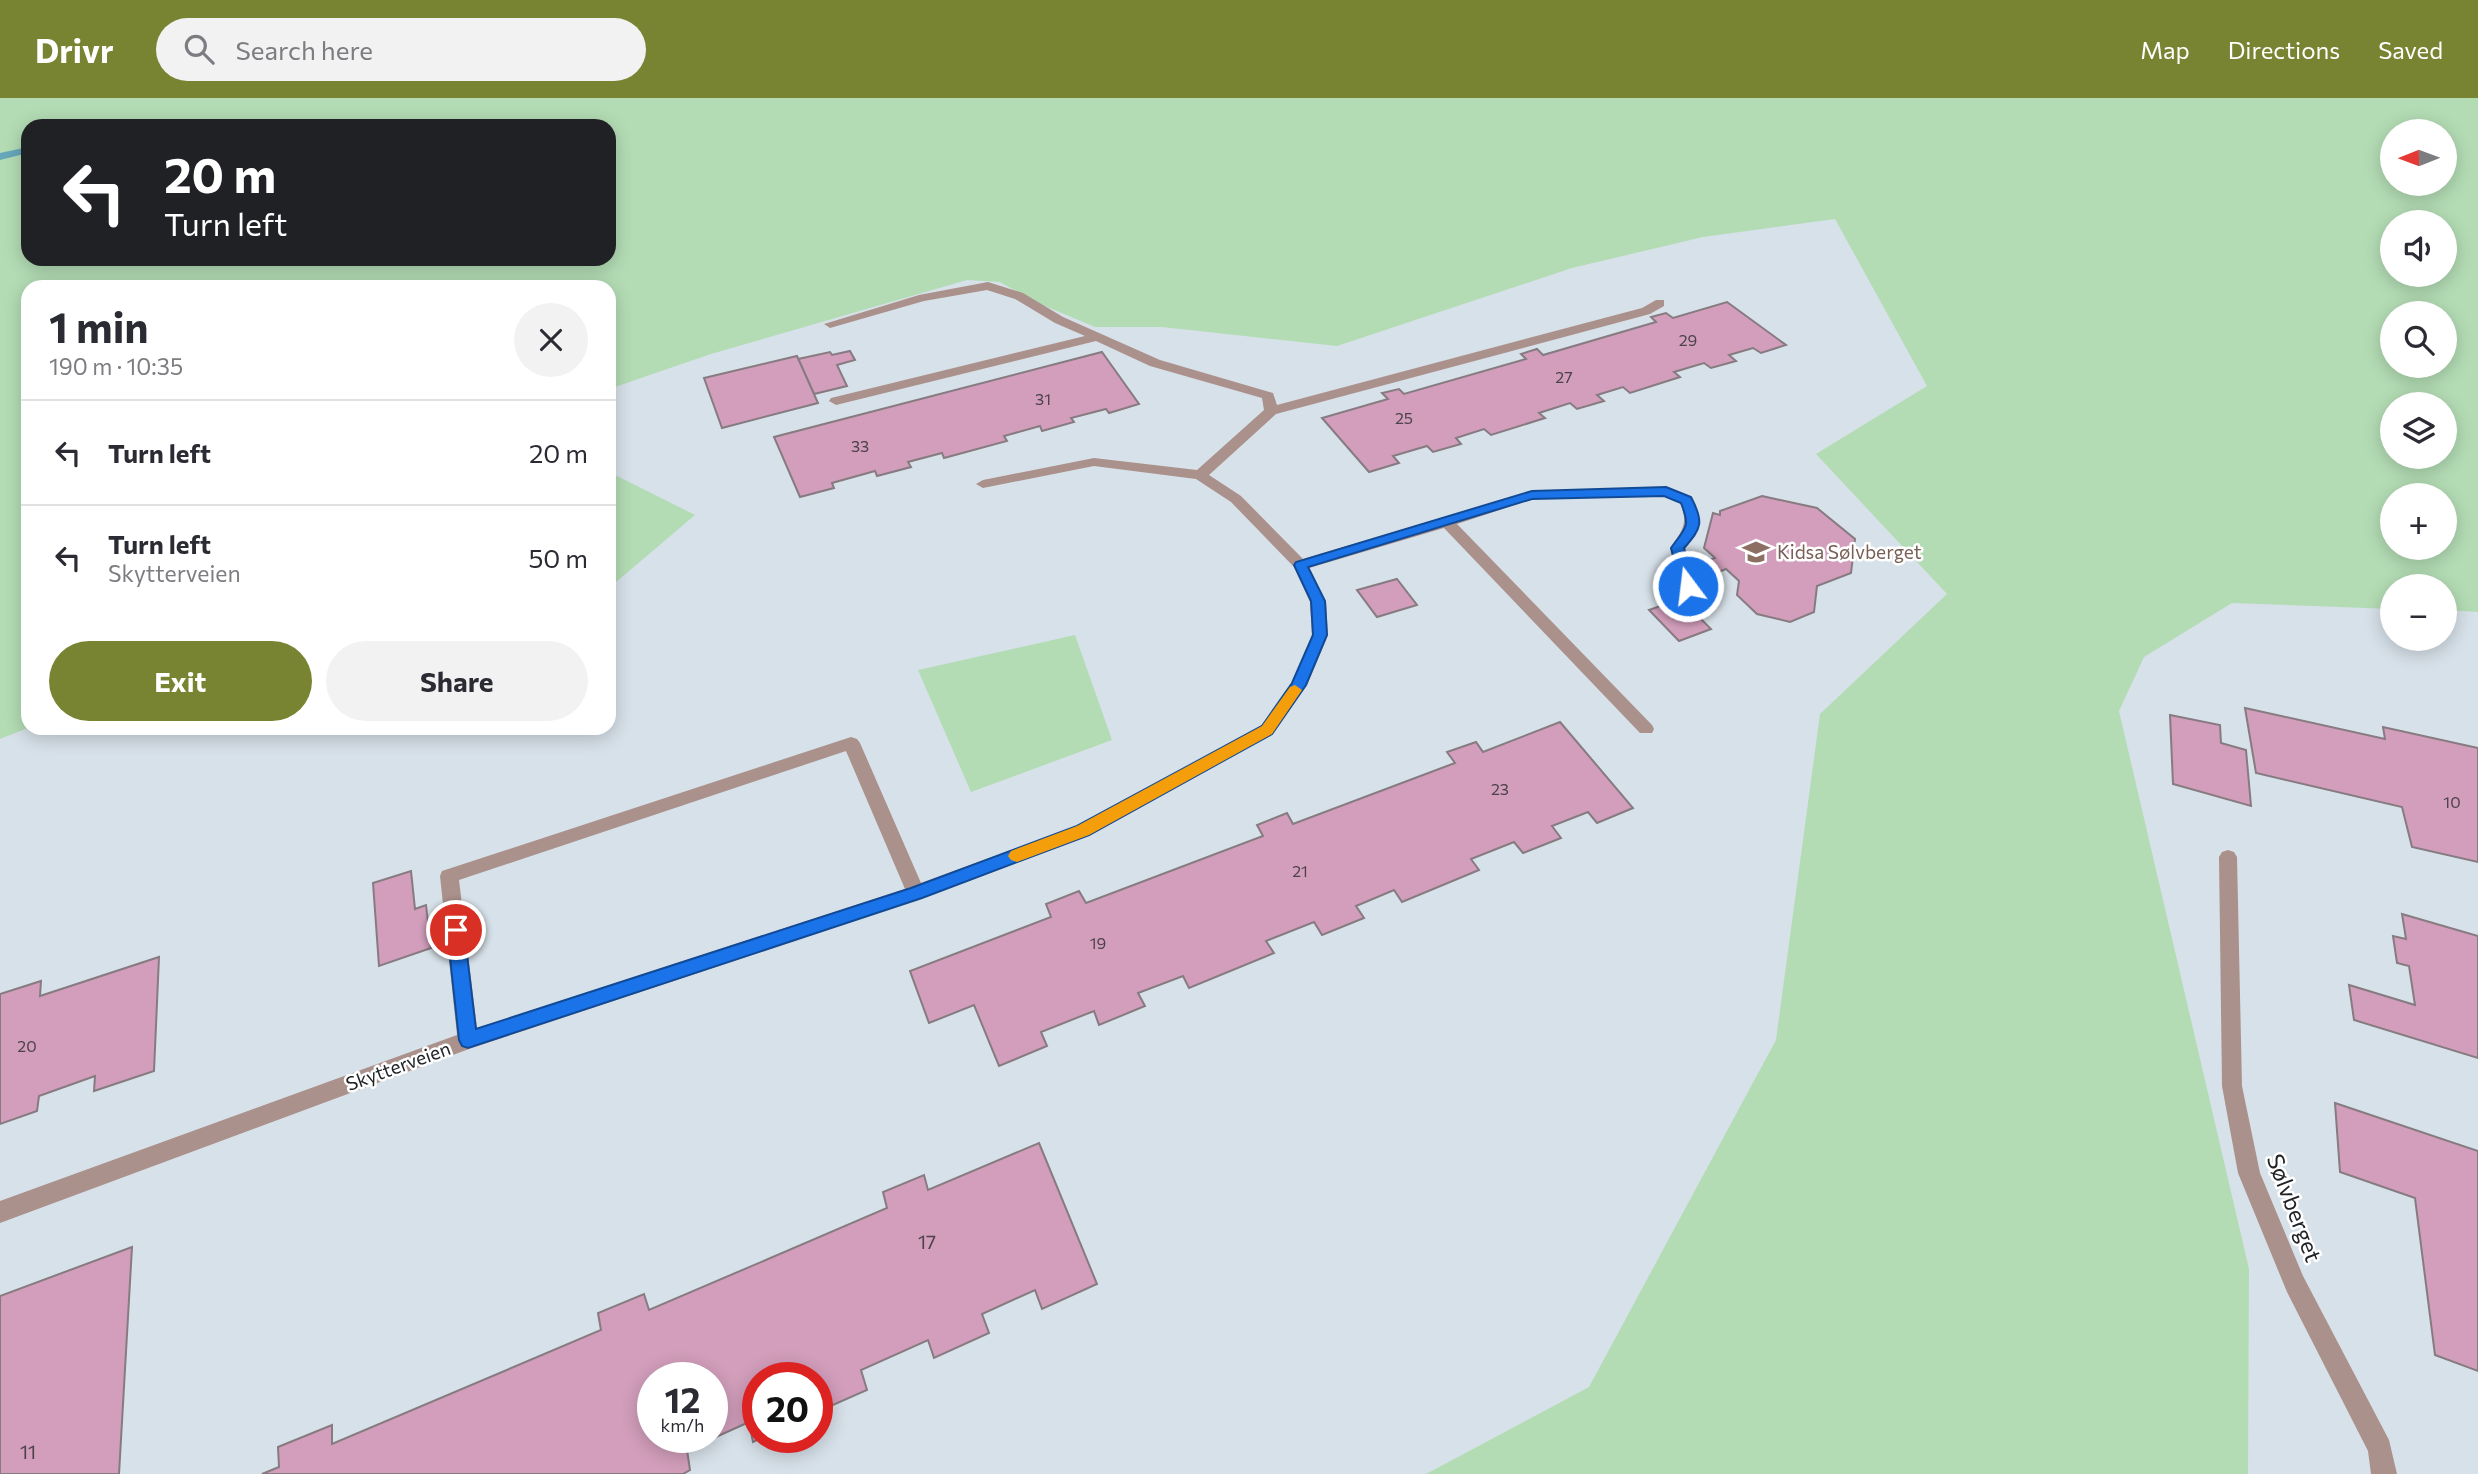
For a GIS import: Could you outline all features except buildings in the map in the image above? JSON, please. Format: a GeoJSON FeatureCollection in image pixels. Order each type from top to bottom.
{"type":"FeatureCollection","features":[{"type":"Feature","properties":{"kind":"street"},"geometry":{"type":"LineString","coordinates":[[830,324],[923,298],[988,286],[1019,296],[1059,320],[1155,363],[1268,396],[1271,411]]}},
{"type":"Feature","properties":{"kind":"street"},"geometry":{"type":"LineString","coordinates":[[1200,475],[1271,411],[1646,310],[1660,303]]}},
{"type":"Feature","properties":{"kind":"street"},"geometry":{"type":"LineString","coordinates":[[836,401],[1097,337]]}},
{"type":"Feature","properties":{"kind":"street","name":"Skytterveien"},"geometry":{"type":"LineString","coordinates":[[0,1212],[468,1040],[916,893],[1083,831],[1267,730],[1299,685],[1320,635],[1318,601],[1300,565],[1236,499],[1200,475],[1094,462],[983,484]]}},
{"type":"Feature","properties":{"kind":"street"},"geometry":{"type":"LineString","coordinates":[[1300,565],[1532,495],[1666,491],[1686,500],[1694,519],[1693,531],[1677,548],[1688,586]]}},
{"type":"Feature","properties":{"kind":"street"},"geometry":{"type":"LineString","coordinates":[[1447,522],[1646,729]]}},
{"type":"Feature","properties":{"kind":"street"},"geometry":{"type":"LineString","coordinates":[[468,1040],[449,876],[851,743],[916,893]]}},
{"type":"Feature","properties":{"kind":"street","name":"Sølvberget"},"geometry":{"type":"LineString","coordinates":[[2228,857],[2232,1086],[2249,1173],[2295,1284],[2380,1449],[2384,1474]]}},
{"type":"Feature","properties":{"kind":"green space"},"geometry":{"type":"Polygon","coordinates":[[[0,98],[2478,98],[2478,612],[2457,611],[2457,574],[2380,574],[2380,609],[2232,603],[2144,657],[2119,711],[2249,1269],[2248,1474],[1426,1474],[1589,1387],[1776,1040],[1820,714],[1947,594],[1816,454],[1927,386],[1835,219],[1703,237],[1572,268],[1337,346],[1162,327],[1095,327],[1033,301],[1000,282],[967,280],[711,354],[616,387],[616,280],[21,280],[21,731],[0,739],[0,98]]]}},
{"type":"Feature","properties":{"kind":"green space"},"geometry":{"type":"Polygon","coordinates":[[[616,476],[695,515],[616,582],[616,476]]]}},
{"type":"Feature","properties":{"kind":"green space"},"geometry":{"type":"Polygon","coordinates":[[[1075,635],[1112,740],[971,792],[918,670],[1075,635]]]}},
{"type":"Feature","properties":{"kind":"waterway"},"geometry":{"type":"LineString","coordinates":[[0,157],[21,152]]}},
{"type":"Feature","properties":{"kind":"slow traffic"},"geometry":{"type":"LineString","coordinates":[[1017,856],[1083,831],[1267,730],[1295,690]]}},
{"type":"Feature","properties":{"kind":"place","name":"Kidsa Sølvberget"},"geometry":{"type":"Point","coordinates":[1756,552]}},
{"type":"Feature","properties":{"kind":"route"},"geometry":{"type":"LineString","coordinates":[[456,930],[468,1040],[916,893],[1083,831],[1267,730],[1299,685],[1320,635],[1318,601],[1300,565],[1532,495],[1666,491],[1686,500],[1694,519],[1693,531],[1677,548],[1688,586]]}}]}
